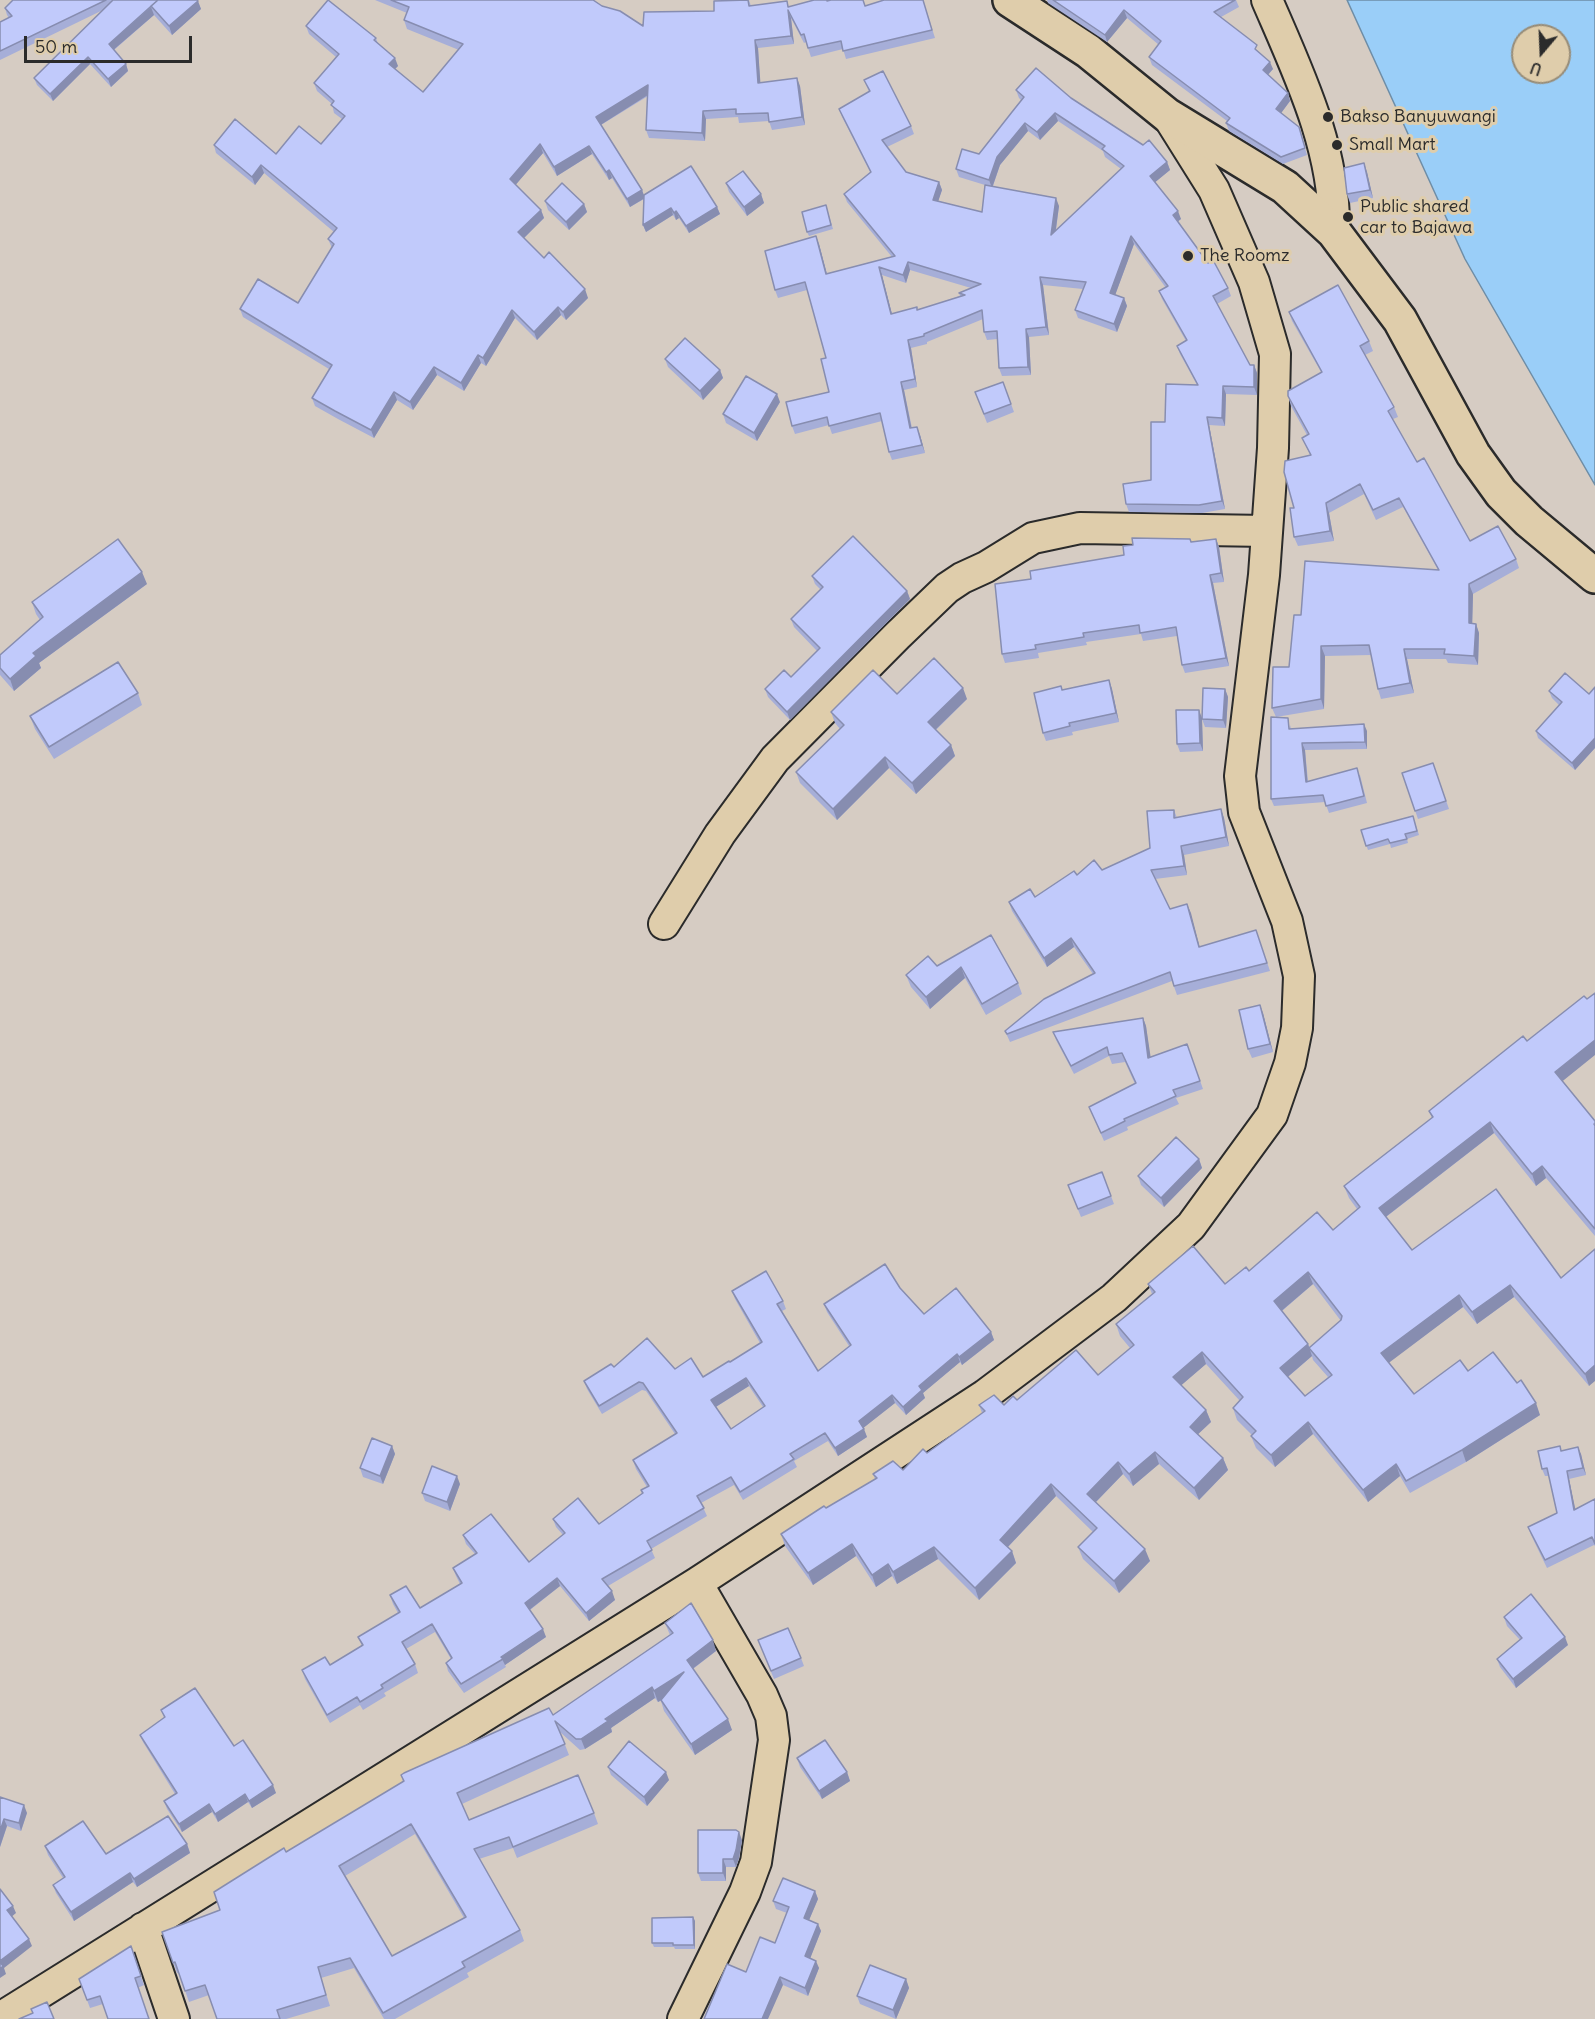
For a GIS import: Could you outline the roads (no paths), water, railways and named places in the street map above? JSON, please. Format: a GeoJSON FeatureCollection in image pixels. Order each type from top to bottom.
{"type":"FeatureCollection","features":[{"type":"Feature","properties":{"kind":"highway"},"geometry":{"type":"LineString","coordinates":[[1010,0],[1088,51],[1167,115],[1285,187],[1334,232],[1400,320],[1473,454],[1501,493],[1529,521],[1595,576]]}},
{"type":"Feature","properties":{"kind":"street"},"geometry":{"type":"LineString","coordinates":[[1267,0],[1301,80],[1329,163],[1335,205],[1334,232]]}},
{"type":"Feature","properties":{"kind":"street"},"geometry":{"type":"LineString","coordinates":[[0,2018],[697,1583],[985,1395],[1114,1299],[1191,1226],[1272,1115],[1290,1063],[1297,1028],[1299,976],[1287,921],[1244,812],[1240,794],[1267,531],[1273,448],[1275,354],[1254,282],[1214,190],[1167,115]]}},
{"type":"Feature","properties":{"kind":"street"},"geometry":{"type":"LineString","coordinates":[[664,924],[720,834],[775,759],[897,636],[947,588],[962,578],[986,567],[1033,538],[1080,528],[1267,531]]}},
{"type":"Feature","properties":{"kind":"street"},"geometry":{"type":"LineString","coordinates":[[683,2019],[745,1892],[756,1862],[774,1740],[771,1716],[762,1695],[697,1583]]}},
{"type":"Feature","properties":{"kind":"street"},"geometry":{"type":"LineString","coordinates":[[143,1928],[174,2019]]}},
{"type":"Feature","properties":{"kind":"water"},"geometry":{"type":"Polygon","coordinates":[[[1347,0],[1595,0],[1595,485],[1465,259],[1347,0]]]}},
{"type":"Feature","properties":{"kind":"place","name":"Bakso Banyuwangi"},"geometry":{"type":"Point","coordinates":[1328,117]}},
{"type":"Feature","properties":{"kind":"place","name":"Small Mart"},"geometry":{"type":"Point","coordinates":[1337,145]}},
{"type":"Feature","properties":{"kind":"place","name":"Public shared car to Bajawa"},"geometry":{"type":"Point","coordinates":[1348,217]}},
{"type":"Feature","properties":{"kind":"place","name":"The Roomz"},"geometry":{"type":"Point","coordinates":[1188,256]}}]}
